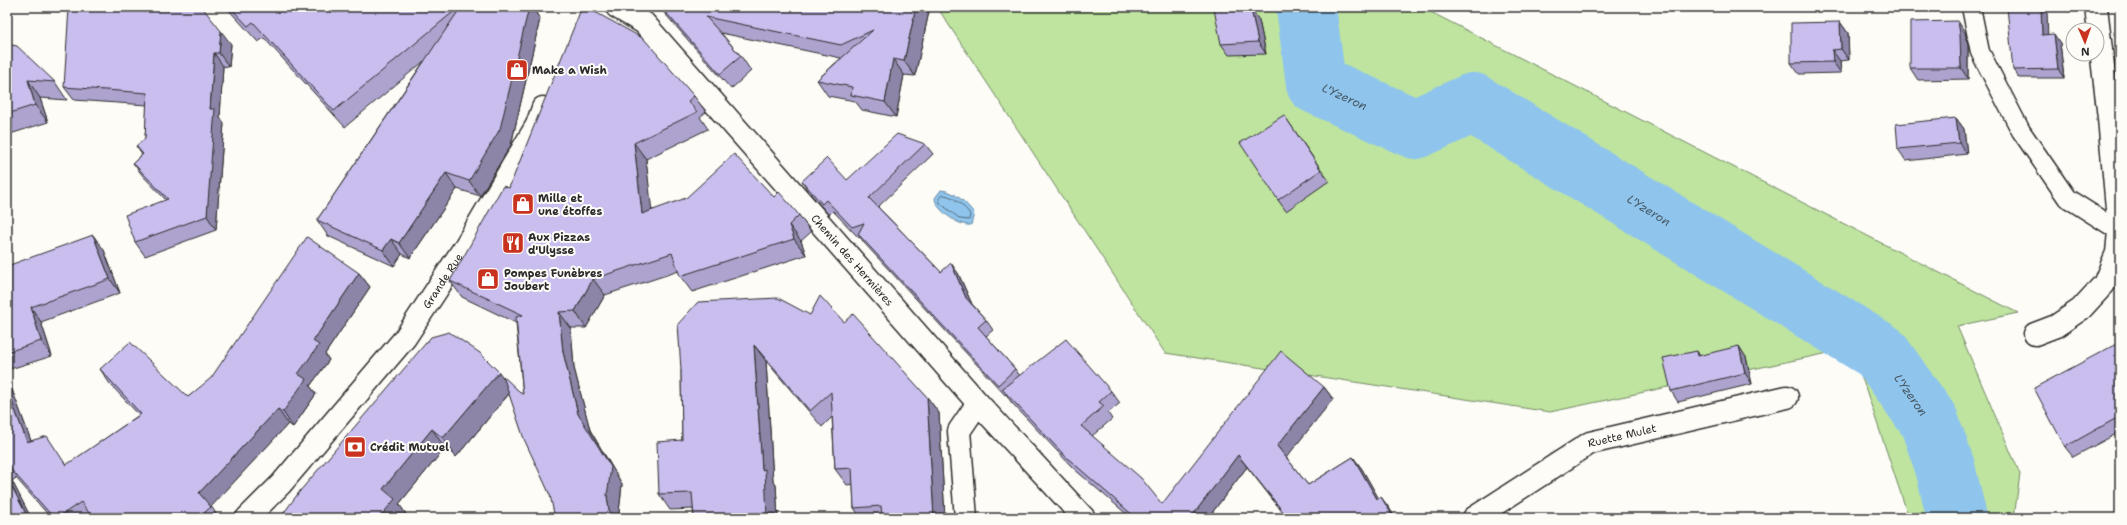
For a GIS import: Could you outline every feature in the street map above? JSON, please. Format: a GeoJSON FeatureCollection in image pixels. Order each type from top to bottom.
{"type":"FeatureCollection","features":[{"type":"Feature","properties":{"kind":"street","name":"Chemin des Hermières"},"geometry":{"type":"LineString","coordinates":[[617,7],[644,22],[978,403],[1084,518]]}},
{"type":"Feature","properties":{"kind":"street"},"geometry":{"type":"LineString","coordinates":[[2035,334],[2056,326],[2081,309],[2104,284],[2117,253],[2120,231],[2096,7]]}},
{"type":"Feature","properties":{"kind":"street","name":"Grande Rue"},"geometry":{"type":"LineString","coordinates":[[247,518],[281,484],[405,338],[466,245],[537,125],[551,88]]}},
{"type":"Feature","properties":{"kind":"street","name":"Ruette Mulet"},"geometry":{"type":"LineString","coordinates":[[1474,518],[1590,443],[1788,397]]}},
{"type":"Feature","properties":{"kind":"street"},"geometry":{"type":"LineString","coordinates":[[966,518],[959,431],[978,403]]}},
{"type":"Feature","properties":{"kind":"lane"},"geometry":{"type":"LineString","coordinates":[[1972,7],[1980,52],[2021,131],[2067,198],[2120,231]]}},
{"type":"Feature","properties":{"kind":"green space"},"geometry":{"type":"Polygon","coordinates":[[[937,7],[1421,7],[2018,313],[1957,326],[2020,474],[2014,518],[1909,518],[1852,348],[1550,412],[1165,353],[937,7]]]}},
{"type":"Feature","properties":{"kind":"water"},"geometry":{"type":"Polygon","coordinates":[[[941,190],[955,195],[971,209],[974,213],[971,225],[960,223],[943,212],[935,198],[941,190]]]}},
{"type":"Feature","properties":{"kind":"building"},"geometry":{"type":"Polygon","coordinates":[[[69,7],[143,10],[143,7],[202,7],[221,31],[219,53],[214,53],[210,109],[215,109],[207,216],[135,242],[125,215],[168,199],[133,163],[143,154],[136,146],[145,139],[147,93],[64,87],[69,7]]]}},
{"type":"Feature","properties":{"kind":"building"},"geometry":{"type":"Polygon","coordinates":[[[230,7],[318,7],[336,12],[360,7],[459,7],[334,111],[253,22],[248,26],[230,7]]]}},
{"type":"Feature","properties":{"kind":"building"},"geometry":{"type":"Polygon","coordinates":[[[461,7],[529,7],[500,129],[469,181],[446,173],[399,243],[391,239],[383,250],[317,220],[461,7]]]}},
{"type":"Feature","properties":{"kind":"building"},"geometry":{"type":"Polygon","coordinates":[[[582,7],[586,7],[644,39],[694,96],[688,101],[697,112],[634,143],[642,214],[686,198],[734,154],[774,197],[779,192],[799,215],[789,225],[794,239],[680,276],[672,253],[593,279],[575,311],[559,312],[563,352],[578,414],[611,467],[607,496],[610,518],[555,518],[550,495],[524,439],[503,376],[523,395],[516,317],[523,315],[450,281],[503,186],[509,188],[582,7]]]}},
{"type":"Feature","properties":{"kind":"building"},"geometry":{"type":"Polygon","coordinates":[[[661,7],[916,7],[904,61],[893,59],[885,102],[851,95],[852,87],[817,80],[873,30],[841,45],[706,17],[741,56],[720,74],[661,7]]]}},
{"type":"Feature","properties":{"kind":"building"},"geometry":{"type":"Polygon","coordinates":[[[2007,7],[2041,7],[2042,35],[2054,34],[2058,69],[2013,70],[2007,7]]]}},
{"type":"Feature","properties":{"kind":"building"},"geometry":{"type":"Polygon","coordinates":[[[1214,9],[1251,9],[1258,42],[1221,44],[1214,9]]]}},
{"type":"Feature","properties":{"kind":"building"},"geometry":{"type":"Polygon","coordinates":[[[1958,21],[1961,68],[1910,68],[1910,22],[1958,21]]]}},
{"type":"Feature","properties":{"kind":"building"},"geometry":{"type":"Polygon","coordinates":[[[1840,22],[1841,49],[1832,50],[1833,62],[1791,63],[1791,23],[1840,22]]]}},
{"type":"Feature","properties":{"kind":"building"},"geometry":{"type":"Polygon","coordinates":[[[7,44],[17,46],[55,82],[28,80],[35,105],[7,114],[7,44]]]}},
{"type":"Feature","properties":{"kind":"building"},"geometry":{"type":"Polygon","coordinates":[[[1284,115],[1321,170],[1278,200],[1240,143],[1284,115]]]}},
{"type":"Feature","properties":{"kind":"building"},"geometry":{"type":"Polygon","coordinates":[[[1956,118],[1959,143],[1898,149],[1896,124],[1956,118]]]}},
{"type":"Feature","properties":{"kind":"building"},"geometry":{"type":"Polygon","coordinates":[[[897,134],[925,144],[869,198],[941,272],[951,263],[966,298],[986,320],[978,327],[1015,369],[998,385],[858,234],[864,223],[852,227],[826,200],[822,204],[802,181],[827,158],[847,180],[897,134]]]}},
{"type":"Feature","properties":{"kind":"building"},"geometry":{"type":"Polygon","coordinates":[[[93,235],[110,279],[31,307],[41,341],[7,352],[7,266],[93,235]]]}},
{"type":"Feature","properties":{"kind":"building"},"geometry":{"type":"Polygon","coordinates":[[[307,237],[359,273],[313,341],[319,345],[298,374],[306,379],[283,412],[278,409],[199,493],[211,507],[198,518],[93,518],[81,502],[57,518],[54,518],[7,465],[7,389],[27,442],[47,436],[66,465],[141,414],[100,369],[130,342],[188,397],[211,378],[307,237]]]}},
{"type":"Feature","properties":{"kind":"building"},"geometry":{"type":"Polygon","coordinates":[[[820,296],[844,322],[853,314],[927,397],[934,518],[882,518],[881,506],[854,508],[852,468],[835,469],[831,392],[810,411],[754,345],[762,470],[765,469],[767,518],[694,518],[692,493],[659,494],[657,442],[682,440],[681,370],[678,324],[698,302],[778,298],[810,315],[820,296]]]}},
{"type":"Feature","properties":{"kind":"building"},"geometry":{"type":"Polygon","coordinates":[[[449,332],[480,353],[499,372],[443,438],[432,429],[383,489],[395,499],[379,518],[280,518],[300,491],[431,337],[449,332]]]}},
{"type":"Feature","properties":{"kind":"building"},"geometry":{"type":"Polygon","coordinates":[[[1066,339],[1111,391],[1099,402],[1104,406],[1081,426],[1141,478],[1162,504],[1281,351],[1324,387],[1277,446],[1308,485],[1353,457],[1377,499],[1381,497],[1394,518],[1288,518],[1238,455],[1193,515],[1196,518],[1136,518],[1065,456],[1002,389],[1066,339]]]}},
{"type":"Feature","properties":{"kind":"building"},"geometry":{"type":"Polygon","coordinates":[[[2120,342],[2120,428],[2115,419],[2065,447],[2034,388],[2120,342]]]}},
{"type":"Feature","properties":{"kind":"building"},"geometry":{"type":"Polygon","coordinates":[[[1739,346],[1745,373],[1671,391],[1663,358],[1697,351],[1698,356],[1739,346]]]}},
{"type":"Feature","properties":{"kind":"building"},"geometry":{"type":"Polygon","coordinates":[[[7,477],[28,518],[7,518],[7,477]]]}},
{"type":"Feature","properties":{"kind":"building"},"geometry":{"type":"Polygon","coordinates":[[[1027,516],[1027,518],[993,518],[1027,516]]]}},
{"type":"Feature","properties":{"kind":"waterway","name":"L'Yzeron"},"geometry":{"type":"LineString","coordinates":[[1306,7],[1316,84],[1415,129],[1473,103],[1880,352],[1929,421],[1945,467],[1957,518]]}},
{"type":"Feature","properties":{"kind":"place","name":"Make a Wish"},"geometry":{"type":"Point","coordinates":[517,70]}},
{"type":"Feature","properties":{"kind":"place","name":"Mille et une étoffes"},"geometry":{"type":"Point","coordinates":[523,204]}},
{"type":"Feature","properties":{"kind":"place","name":"Aux Pizzas d'Ulysse"},"geometry":{"type":"Point","coordinates":[513,243]}},
{"type":"Feature","properties":{"kind":"place","name":"Pompes Funèbres Joubert"},"geometry":{"type":"Point","coordinates":[488,279]}},
{"type":"Feature","properties":{"kind":"place","name":"Crédit Mutuel"},"geometry":{"type":"Point","coordinates":[355,447]}}]}
